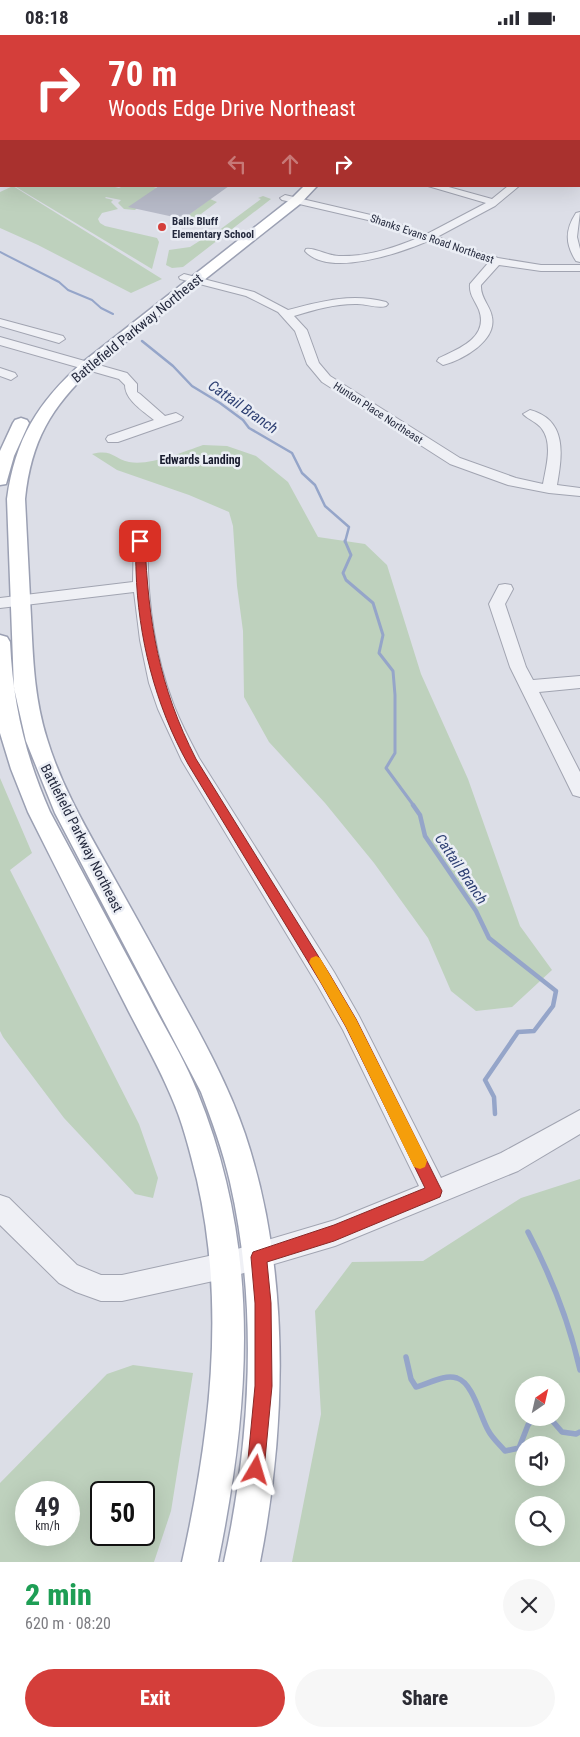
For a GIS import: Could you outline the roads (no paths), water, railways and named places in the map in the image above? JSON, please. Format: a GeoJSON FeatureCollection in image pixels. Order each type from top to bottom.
{"type":"FeatureCollection","features":[{"type":"Feature","properties":{"kind":"main road","name":"Battlefield Parkway Northeast"},"geometry":{"type":"LineString","coordinates":[[0,480],[11,443],[33,404],[293,195],[309,187]]}},
{"type":"Feature","properties":{"kind":"main road","name":"Battlefield Parkway Northeast"},"geometry":{"type":"LineString","coordinates":[[82,363],[33,431],[23,454],[18,481],[16,499],[24,688],[40,756],[65,809],[214,1087],[225,1113],[247,1192],[243,1261],[229,1312],[224,1433],[213,1504],[200,1562]]}},
{"type":"Feature","properties":{"kind":"main road","name":"Battlefield Parkway Northeast"},"geometry":{"type":"LineString","coordinates":[[0,642],[2,689],[6,718],[12,745],[23,777],[39,812],[187,1100],[197,1124],[211,1171],[220,1213],[263,1303],[264,1386],[260,1435],[242,1562]]}},
{"type":"Feature","properties":{"kind":"street"},"geometry":{"type":"LineString","coordinates":[[437,187],[494,202]]}},
{"type":"Feature","properties":{"kind":"street"},"geometry":{"type":"LineString","coordinates":[[310,251],[314,255],[325,257],[360,257],[396,250],[428,237],[494,202],[513,187]]}},
{"type":"Feature","properties":{"kind":"street","name":"Shanks Evans Road Northeast"},"geometry":{"type":"LineString","coordinates":[[293,195],[371,218],[496,261],[541,268],[580,268]]}},
{"type":"Feature","properties":{"kind":"street"},"geometry":{"type":"LineString","coordinates":[[580,215],[574,224],[571,237],[572,245],[580,259]]}},
{"type":"Feature","properties":{"kind":"street"},"geometry":{"type":"LineString","coordinates":[[443,361],[472,346],[483,336],[487,317],[476,295],[476,284],[479,278],[496,261]]}},
{"type":"Feature","properties":{"kind":"street","name":"Hunton Place Northeast"},"geometry":{"type":"LineString","coordinates":[[190,278],[250,294],[287,314],[301,329],[313,364],[326,379],[455,461],[492,476],[549,489],[580,492]]}},
{"type":"Feature","properties":{"kind":"street"},"geometry":{"type":"LineString","coordinates":[[287,314],[318,305],[345,301],[368,300],[382,304]]}},
{"type":"Feature","properties":{"kind":"street"},"geometry":{"type":"LineString","coordinates":[[0,322],[59,339]]}},
{"type":"Feature","properties":{"kind":"street"},"geometry":{"type":"LineString","coordinates":[[0,341],[118,374],[131,384],[131,392],[135,397],[170,419],[113,439]]}},
{"type":"Feature","properties":{"kind":"street"},"geometry":{"type":"LineString","coordinates":[[530,414],[542,419],[552,432],[555,452],[549,489]]}},
{"type":"Feature","properties":{"kind":"street"},"geometry":{"type":"LineString","coordinates":[[141,529],[140,565],[142,586],[156,676],[176,731],[192,761],[347,1015],[435,1191]]}},
{"type":"Feature","properties":{"kind":"street"},"geometry":{"type":"LineString","coordinates":[[0,603],[142,586]]}},
{"type":"Feature","properties":{"kind":"street"},"geometry":{"type":"LineString","coordinates":[[505,589],[497,604],[518,667],[580,789]]}},
{"type":"Feature","properties":{"kind":"street"},"geometry":{"type":"LineString","coordinates":[[528,687],[580,682]]}},
{"type":"Feature","properties":{"kind":"street"},"geometry":{"type":"LineString","coordinates":[[0,1207],[68,1274],[85,1283],[101,1288],[122,1288],[243,1261],[334,1233],[531,1151],[580,1121]]}},
{"type":"Feature","properties":{"kind":"waterway","name":"Cattail Branch"},"geometry":{"type":"LineString","coordinates":[[0,252],[59,282],[68,290],[92,300],[101,308],[113,314]]}},
{"type":"Feature","properties":{"kind":"waterway","name":"Cattail Branch"},"geometry":{"type":"LineString","coordinates":[[142,341],[173,366],[192,386],[220,403],[243,420],[249,428],[292,453],[302,473],[315,485],[325,506],[349,527],[345,541]]}},
{"type":"Feature","properties":{"kind":"waterway","name":"Cattail Branch"},"geometry":{"type":"LineString","coordinates":[[345,541],[351,555],[343,573],[346,580],[373,603],[383,635],[379,653],[393,671],[395,753],[386,768],[414,806]]}},
{"type":"Feature","properties":{"kind":"waterway","name":"Cattail Branch"},"geometry":{"type":"LineString","coordinates":[[413,805],[420,815],[425,836],[476,911],[489,938],[556,991],[553,1006],[534,1031],[518,1032],[485,1080],[494,1097],[495,1114]]}},
{"type":"Feature","properties":{"kind":"waterway","name":"Cattail Branch"},"geometry":{"type":"LineString","coordinates":[[528,1232],[558,1299],[580,1370]]}},
{"type":"Feature","properties":{"kind":"waterway"},"geometry":{"type":"LineString","coordinates":[[406,1357],[411,1379],[416,1387],[447,1377],[463,1381],[472,1393],[490,1433],[505,1451],[519,1448],[528,1426]]}},
{"type":"Feature","properties":{"kind":"waterway"},"geometry":{"type":"LineString","coordinates":[[557,1426],[562,1432],[576,1434],[580,1432]]}},
{"type":"Feature","properties":{"kind":"place","name":"Balls Bluff Elementary School"},"geometry":{"type":"Point","coordinates":[162,227]}},
{"type":"Feature","properties":{"kind":"district","name":"Edwards Landing"},"geometry":{"type":"Point","coordinates":[200,460]}}]}
